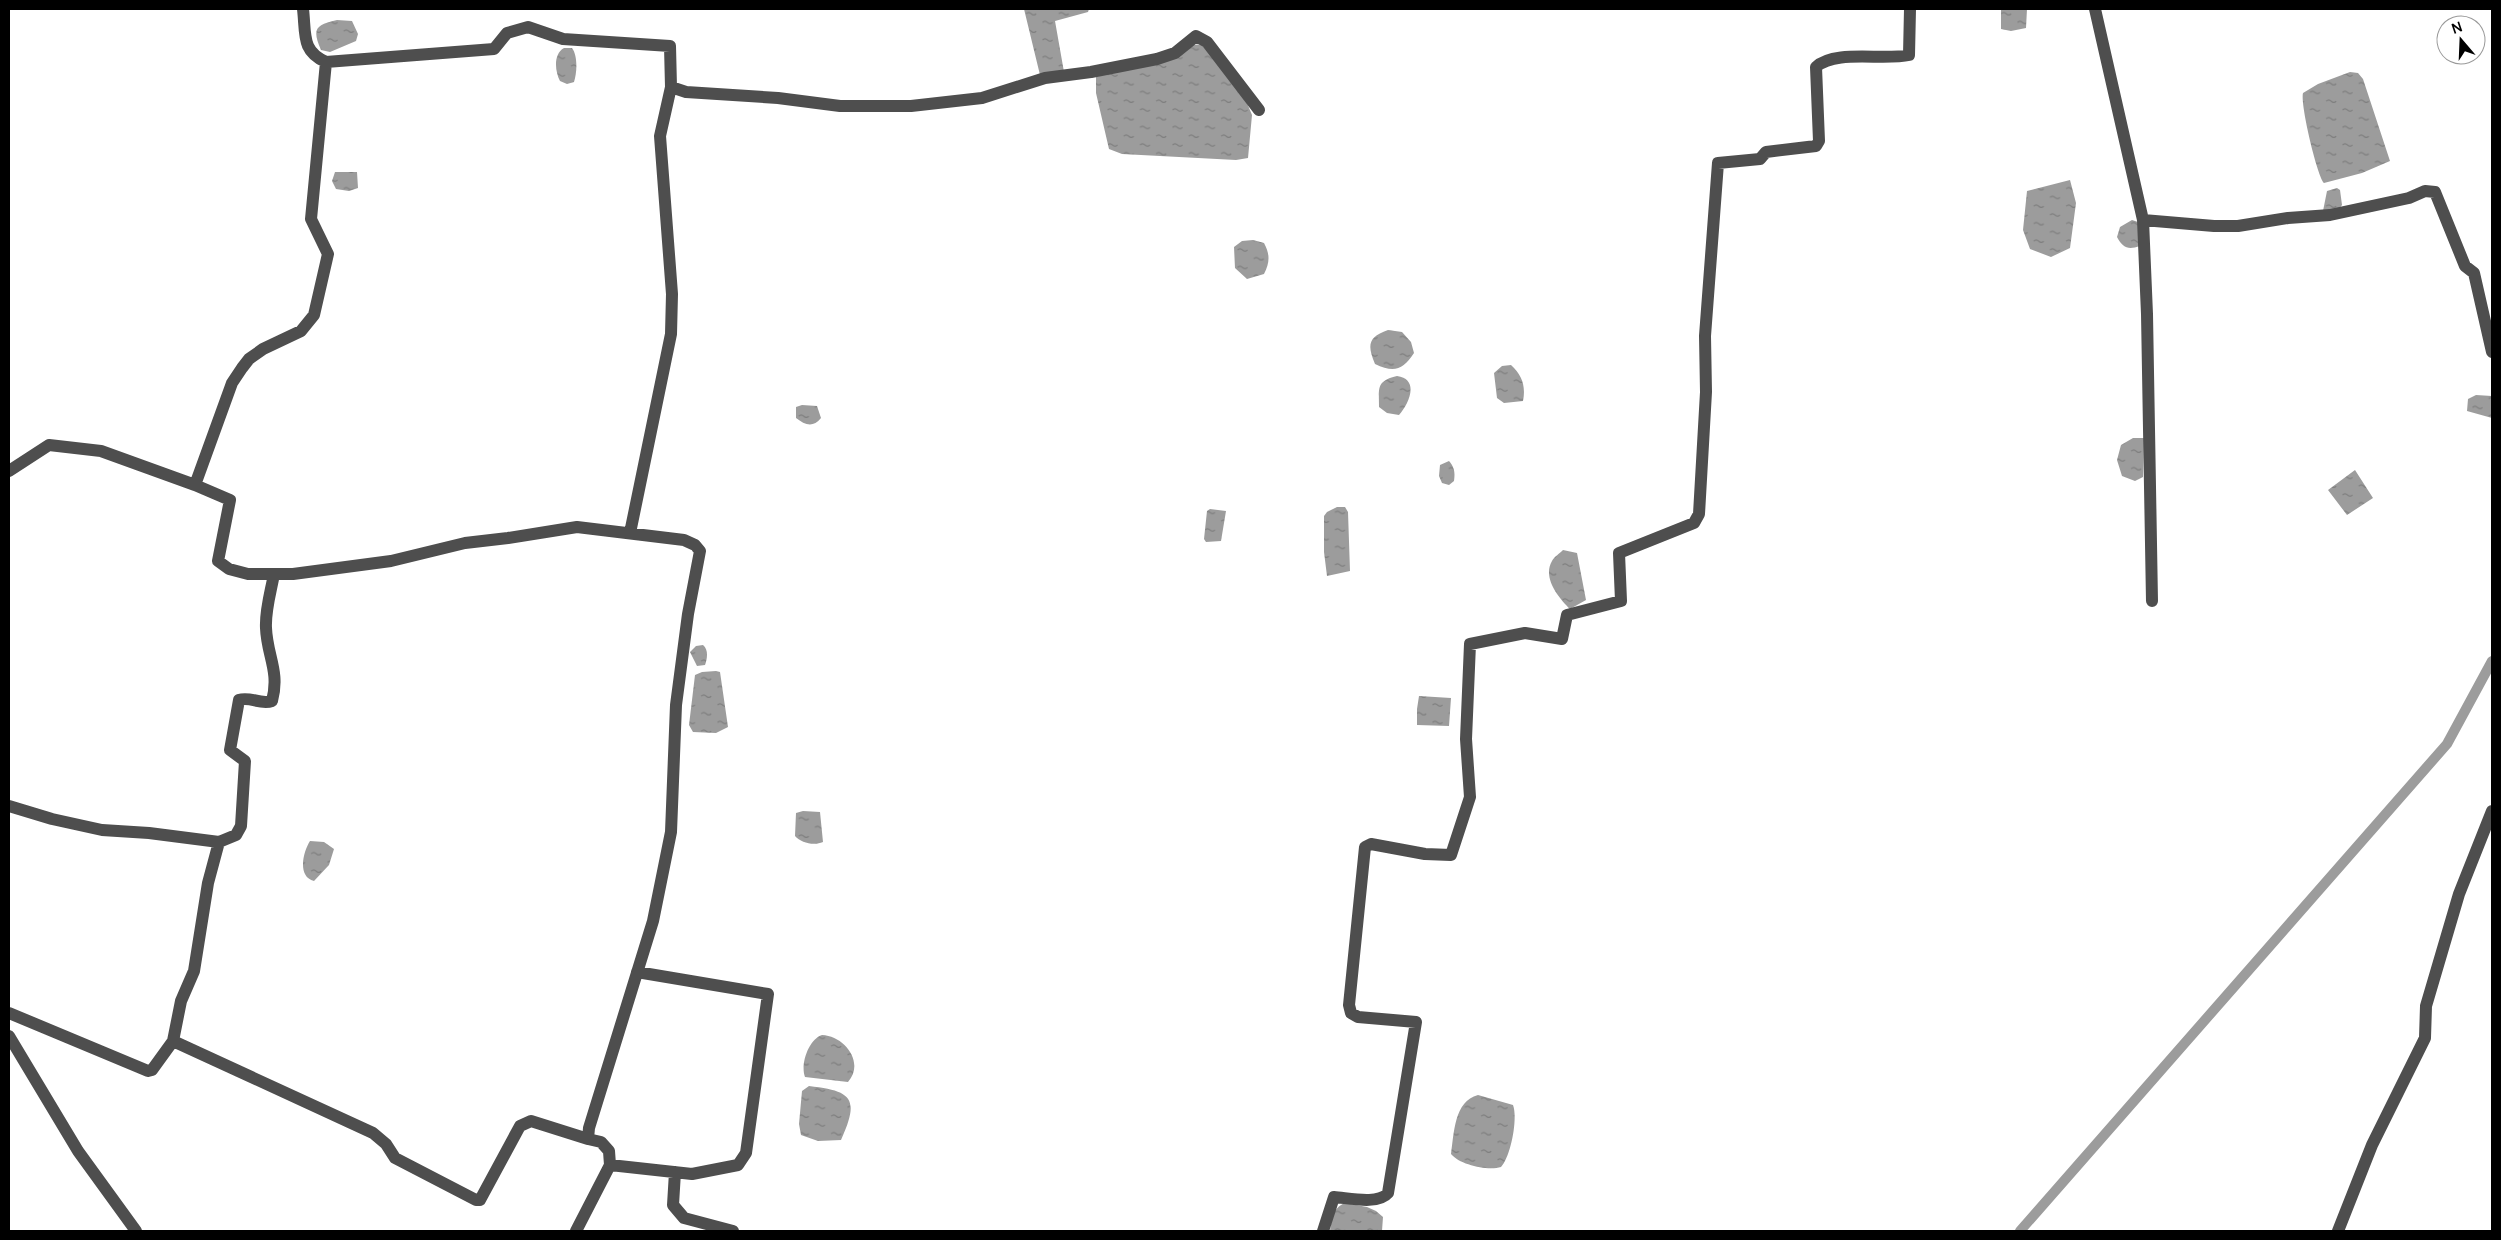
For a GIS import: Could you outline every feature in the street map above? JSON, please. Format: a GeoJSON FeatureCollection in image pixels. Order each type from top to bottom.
{"type":"FeatureCollection","features":[{"type":"Feature","properties":{"kind":"street"},"geometry":{"type":"LineString","coordinates":[[303,9],[309,50],[314,57],[326,62],[494,49],[507,33],[528,27],[563,39],[670,46],[671,87],[660,136],[672,294],[670,334],[630,533]]}},
{"type":"Feature","properties":{"kind":"street"},"geometry":{"type":"LineString","coordinates":[[1323,1231],[1334,1197],[1375,1199],[1384,1198],[1388,1193],[1416,1022],[1358,1017],[1352,1013],[1350,1005],[1366,847],[1371,844],[1425,854],[1451,855],[1470,797],[1466,739],[1470,644],[1525,633],[1562,639],[1566,615],[1621,601],[1619,553],[1694,523],[1699,514],[1700,504],[1706,392],[1705,336],[1718,163],[1760,159],[1766,152],[1816,146],[1819,142],[1816,67],[1826,61],[1909,56],[1911,33],[1910,9]]}},
{"type":"Feature","properties":{"kind":"street"},"geometry":{"type":"LineString","coordinates":[[2095,9],[2143,220],[2147,314],[2152,601]]}},
{"type":"Feature","properties":{"kind":"street"},"geometry":{"type":"LineString","coordinates":[[671,87],[686,92],[778,98],[840,106],[911,106],[982,98],[1045,78],[1091,72],[1157,59],[1175,53],[1196,36],[1207,42],[1259,110]]}},
{"type":"Feature","properties":{"kind":"street"},"geometry":{"type":"LineString","coordinates":[[195,485],[209,453],[232,383],[242,368],[249,359],[263,349],[302,331],[314,315],[328,254],[311,219],[326,62]]}},
{"type":"Feature","properties":{"kind":"street"},"geometry":{"type":"LineString","coordinates":[[2143,220],[2214,226],[2238,226],[2288,218],[2330,215],[2409,198],[2426,191],[2435,192],[2465,266],[2474,274],[2492,352]]}},
{"type":"Feature","properties":{"kind":"street"},"geometry":{"type":"LineString","coordinates":[[9,471],[49,445],[101,451],[195,485],[230,500],[218,561],[229,568],[248,574],[293,574],[391,561],[465,543],[577,527],[684,540],[695,545],[700,551],[688,614],[676,705],[671,832],[652,921],[589,1128],[588,1139]]}},
{"type":"Feature","properties":{"kind":"street"},"geometry":{"type":"LineString","coordinates":[[9,806],[52,819],[102,830],[149,832],[219,842],[236,835],[241,826],[245,761],[230,750],[239,700],[244,698],[265,703],[272,701],[276,683],[266,630],[266,616],[274,574]]}},
{"type":"Feature","properties":{"kind":"street"},"geometry":{"type":"LineString","coordinates":[[2338,1231],[2372,1145],[2425,1038],[2426,1006],[2459,894],[2492,811]]}},
{"type":"Feature","properties":{"kind":"street"},"geometry":{"type":"LineString","coordinates":[[9,1014],[148,1071],[152,1070],[173,1040],[182,1001],[194,971],[208,883],[219,842]]}},
{"type":"Feature","properties":{"kind":"street"},"geometry":{"type":"LineString","coordinates":[[610,1165],[692,1174],[738,1166],[746,1153],[768,994],[637,972]]}},
{"type":"Feature","properties":{"kind":"street"},"geometry":{"type":"LineString","coordinates":[[9,1036],[78,1151],[136,1231]]}},
{"type":"Feature","properties":{"kind":"street"},"geometry":{"type":"LineString","coordinates":[[173,1040],[373,1133],[386,1144],[395,1158],[476,1200],[480,1200],[520,1126],[531,1122],[601,1142],[609,1152],[610,1165],[576,1231]]}},
{"type":"Feature","properties":{"kind":"street"},"geometry":{"type":"LineString","coordinates":[[675,1172],[674,1205],[684,1218],[732,1231]]}},
{"type":"Feature","properties":{"kind":"water"},"geometry":{"type":"Polygon","coordinates":[[[1024,9],[1089,9],[1088,12],[1055,21],[1064,72],[1040,75],[1024,9]]]}},
{"type":"Feature","properties":{"kind":"water"},"geometry":{"type":"Polygon","coordinates":[[[2001,9],[2027,9],[2026,28],[2011,31],[2001,29],[2001,9]]]}},
{"type":"Feature","properties":{"kind":"water"},"geometry":{"type":"Polygon","coordinates":[[[337,20],[352,21],[358,34],[356,41],[330,52],[321,50],[316,33],[317,29],[324,24],[337,20]]]}},
{"type":"Feature","properties":{"kind":"water"},"geometry":{"type":"Polygon","coordinates":[[[1203,44],[1247,103],[1252,115],[1248,158],[1236,160],[1122,154],[1109,149],[1096,93],[1096,77],[1193,45],[1203,44]]]}},
{"type":"Feature","properties":{"kind":"water"},"geometry":{"type":"Polygon","coordinates":[[[564,48],[572,48],[576,60],[574,82],[567,84],[560,81],[556,68],[558,54],[564,48]]]}},
{"type":"Feature","properties":{"kind":"water"},"geometry":{"type":"Polygon","coordinates":[[[2350,72],[2358,73],[2363,79],[2390,161],[2362,173],[2324,183],[2317,167],[2310,139],[2304,111],[2303,93],[2318,84],[2350,72]]]}},
{"type":"Feature","properties":{"kind":"water"},"geometry":{"type":"Polygon","coordinates":[[[335,172],[357,172],[358,188],[349,191],[336,189],[332,181],[335,172]]]}},
{"type":"Feature","properties":{"kind":"water"},"geometry":{"type":"Polygon","coordinates":[[[2070,180],[2076,203],[2070,248],[2051,257],[2030,249],[2023,230],[2027,191],[2070,180]]]}},
{"type":"Feature","properties":{"kind":"water"},"geometry":{"type":"Polygon","coordinates":[[[2337,188],[2340,190],[2342,205],[2339,209],[2323,211],[2327,191],[2337,188]]]}},
{"type":"Feature","properties":{"kind":"water"},"geometry":{"type":"Polygon","coordinates":[[[2132,220],[2138,222],[2140,246],[2129,248],[2121,244],[2117,237],[2120,227],[2132,220]]]}},
{"type":"Feature","properties":{"kind":"water"},"geometry":{"type":"Polygon","coordinates":[[[1253,240],[1264,243],[1268,254],[1268,262],[1264,274],[1247,279],[1235,268],[1234,247],[1242,241],[1253,240]]]}},
{"type":"Feature","properties":{"kind":"water"},"geometry":{"type":"Polygon","coordinates":[[[1388,330],[1402,332],[1411,342],[1414,353],[1406,363],[1393,369],[1375,364],[1370,347],[1371,342],[1376,336],[1388,330]]]}},
{"type":"Feature","properties":{"kind":"water"},"geometry":{"type":"Polygon","coordinates":[[[1511,365],[1522,381],[1524,390],[1523,401],[1504,403],[1497,398],[1494,373],[1502,366],[1511,365]]]}},
{"type":"Feature","properties":{"kind":"water"},"geometry":{"type":"Polygon","coordinates":[[[1397,376],[1404,378],[1410,387],[1409,399],[1399,415],[1387,413],[1379,407],[1380,386],[1385,380],[1397,376]]]}},
{"type":"Feature","properties":{"kind":"water"},"geometry":{"type":"Polygon","coordinates":[[[2476,395],[2492,396],[2492,418],[2467,411],[2468,399],[2476,395]]]}},
{"type":"Feature","properties":{"kind":"water"},"geometry":{"type":"Polygon","coordinates":[[[802,405],[817,406],[821,418],[815,423],[806,424],[796,418],[796,407],[802,405]]]}},
{"type":"Feature","properties":{"kind":"water"},"geometry":{"type":"Polygon","coordinates":[[[2133,438],[2144,438],[2143,477],[2135,481],[2122,476],[2117,460],[2121,445],[2133,438]]]}},
{"type":"Feature","properties":{"kind":"water"},"geometry":{"type":"Polygon","coordinates":[[[1449,461],[1453,468],[1454,481],[1449,485],[1442,483],[1439,476],[1440,465],[1449,461]]]}},
{"type":"Feature","properties":{"kind":"water"},"geometry":{"type":"Polygon","coordinates":[[[2355,470],[2373,498],[2347,515],[2328,490],[2355,470]]]}},
{"type":"Feature","properties":{"kind":"water"},"geometry":{"type":"Polygon","coordinates":[[[1337,507],[1345,507],[1348,512],[1350,571],[1327,576],[1324,552],[1324,516],[1327,512],[1337,507]]]}},
{"type":"Feature","properties":{"kind":"water"},"geometry":{"type":"Polygon","coordinates":[[[1210,509],[1226,511],[1221,541],[1206,542],[1204,539],[1207,511],[1210,509]]]}},
{"type":"Feature","properties":{"kind":"water"},"geometry":{"type":"Polygon","coordinates":[[[1563,550],[1577,553],[1586,600],[1570,609],[1553,587],[1549,574],[1549,567],[1552,561],[1563,550]]]}},
{"type":"Feature","properties":{"kind":"water"},"geometry":{"type":"Polygon","coordinates":[[[703,645],[707,652],[706,663],[705,665],[697,666],[690,652],[696,646],[703,645]]]}},
{"type":"Feature","properties":{"kind":"water"},"geometry":{"type":"Polygon","coordinates":[[[702,672],[720,672],[728,727],[716,733],[693,732],[689,725],[695,675],[702,672]]]}},
{"type":"Feature","properties":{"kind":"water"},"geometry":{"type":"Polygon","coordinates":[[[1419,696],[1451,698],[1449,726],[1417,725],[1419,696]]]}},
{"type":"Feature","properties":{"kind":"water"},"geometry":{"type":"Polygon","coordinates":[[[803,811],[820,812],[823,842],[816,844],[808,843],[795,836],[796,813],[803,811]]]}},
{"type":"Feature","properties":{"kind":"water"},"geometry":{"type":"Polygon","coordinates":[[[310,841],[324,842],[334,849],[329,865],[314,881],[305,875],[303,869],[305,851],[310,841]]]}},
{"type":"Feature","properties":{"kind":"water"},"geometry":{"type":"Polygon","coordinates":[[[822,1035],[838,1040],[850,1052],[854,1067],[853,1075],[848,1082],[805,1077],[804,1066],[807,1053],[813,1041],[822,1035]]]}},
{"type":"Feature","properties":{"kind":"water"},"geometry":{"type":"Polygon","coordinates":[[[809,1086],[835,1091],[843,1094],[848,1099],[851,1106],[850,1115],[841,1140],[818,1141],[801,1135],[799,1124],[802,1091],[809,1086]]]}},
{"type":"Feature","properties":{"kind":"water"},"geometry":{"type":"Polygon","coordinates":[[[1478,1095],[1513,1105],[1515,1119],[1513,1137],[1505,1162],[1501,1167],[1474,1166],[1455,1158],[1451,1154],[1460,1111],[1470,1098],[1478,1095]]]}},
{"type":"Feature","properties":{"kind":"water"},"geometry":{"type":"Polygon","coordinates":[[[1345,1203],[1367,1207],[1376,1211],[1383,1217],[1382,1231],[1330,1231],[1335,1211],[1345,1203]]]}},
{"type":"Feature","properties":{"kind":"waterway"},"geometry":{"type":"LineString","coordinates":[[2020,1231],[2447,744],[2492,661]]}}]}
